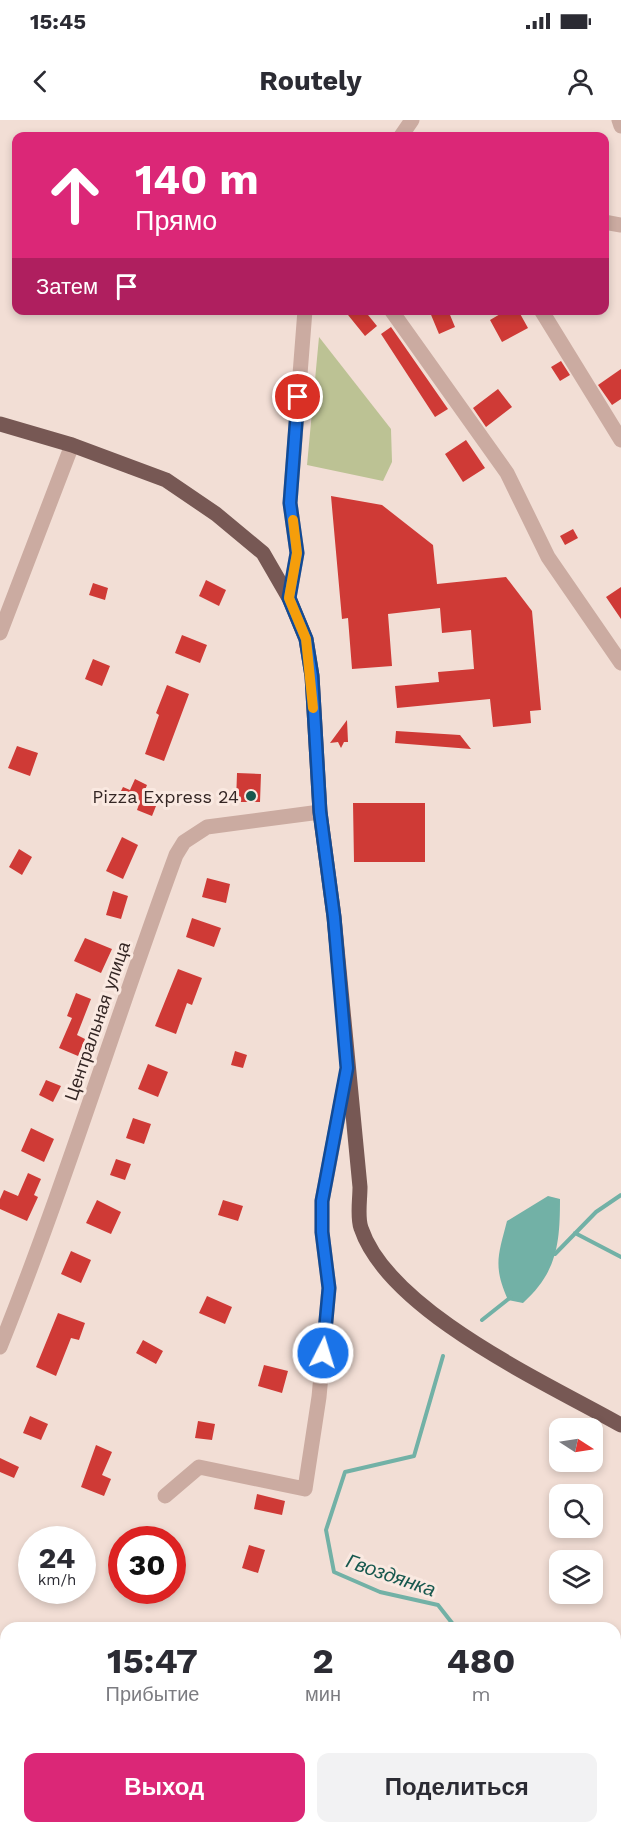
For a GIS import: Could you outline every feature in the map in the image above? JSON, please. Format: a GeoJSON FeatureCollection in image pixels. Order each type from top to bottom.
{"type":"FeatureCollection","features":[{"type":"Feature","properties":{"kind":"main road"},"geometry":{"type":"LineString","coordinates":[[0,424],[72,445],[166,480],[216,514],[263,553],[289,598],[306,639],[312,676],[320,812],[334,917],[360,1187],[360,1227],[373,1253],[392,1277],[411,1297],[450,1327],[621,1425]]}},
{"type":"Feature","properties":{"kind":"street"},"geometry":{"type":"LineString","coordinates":[[620,120],[621,126]]}},
{"type":"Feature","properties":{"kind":"street"},"geometry":{"type":"LineString","coordinates":[[289,598],[297,553],[290,503],[305,315]]}},
{"type":"Feature","properties":{"kind":"street"},"geometry":{"type":"LineString","coordinates":[[395,315],[507,473],[548,557],[621,663]]}},
{"type":"Feature","properties":{"kind":"street"},"geometry":{"type":"LineString","coordinates":[[544,315],[621,440]]}},
{"type":"Feature","properties":{"kind":"street"},"geometry":{"type":"LineString","coordinates":[[0,633],[72,445]]}},
{"type":"Feature","properties":{"kind":"street","name":"Центральная улица"},"geometry":{"type":"LineString","coordinates":[[0,1347],[50,1220],[176,855],[184,842],[207,827],[320,812]]}},
{"type":"Feature","properties":{"kind":"street"},"geometry":{"type":"LineString","coordinates":[[165,1496],[199,1467],[305,1490],[319,1396],[329,1288],[322,1232],[322,1201],[347,1068]]}},
{"type":"Feature","properties":{"kind":"green space"},"geometry":{"type":"Polygon","coordinates":[[[319,337],[391,429],[392,462],[383,481],[307,465],[319,337]]]}},
{"type":"Feature","properties":{"kind":"water"},"geometry":{"type":"Polygon","coordinates":[[[548,1196],[560,1199],[557,1244],[550,1268],[523,1303],[508,1300],[499,1269],[501,1243],[507,1221],[548,1196]]]}},
{"type":"Feature","properties":{"kind":"building"},"geometry":{"type":"Polygon","coordinates":[[[348,315],[368,315],[377,326],[365,336],[348,315]]]}},
{"type":"Feature","properties":{"kind":"building"},"geometry":{"type":"Polygon","coordinates":[[[431,315],[450,315],[455,327],[439,334],[431,315]]]}},
{"type":"Feature","properties":{"kind":"building"},"geometry":{"type":"Polygon","coordinates":[[[498,315],[521,315],[528,328],[502,342],[490,320],[498,315]]]}},
{"type":"Feature","properties":{"kind":"building"},"geometry":{"type":"Polygon","coordinates":[[[391,327],[448,409],[435,417],[381,334],[391,327]]]}},
{"type":"Feature","properties":{"kind":"building"},"geometry":{"type":"Polygon","coordinates":[[[561,361],[570,375],[560,381],[551,367],[561,361]]]}},
{"type":"Feature","properties":{"kind":"building"},"geometry":{"type":"Polygon","coordinates":[[[621,369],[621,399],[612,405],[598,385],[621,369]]]}},
{"type":"Feature","properties":{"kind":"building"},"geometry":{"type":"Polygon","coordinates":[[[498,389],[512,407],[486,427],[473,408],[498,389]]]}},
{"type":"Feature","properties":{"kind":"building"},"geometry":{"type":"Polygon","coordinates":[[[466,440],[485,468],[463,482],[445,454],[466,440]]]}},
{"type":"Feature","properties":{"kind":"building"},"geometry":{"type":"Polygon","coordinates":[[[331,496],[382,505],[433,545],[437,584],[506,577],[532,611],[541,710],[530,711],[531,723],[493,727],[490,699],[397,708],[395,686],[439,682],[438,672],[474,669],[471,630],[442,633],[440,608],[388,614],[392,666],[352,669],[348,618],[342,619],[331,496]]]}},
{"type":"Feature","properties":{"kind":"building"},"geometry":{"type":"Polygon","coordinates":[[[573,529],[578,538],[565,545],[560,536],[573,529]]]}},
{"type":"Feature","properties":{"kind":"building"},"geometry":{"type":"Polygon","coordinates":[[[206,580],[226,590],[219,606],[199,596],[206,580]]]}},
{"type":"Feature","properties":{"kind":"building"},"geometry":{"type":"Polygon","coordinates":[[[93,583],[108,588],[105,600],[89,595],[93,583]]]}},
{"type":"Feature","properties":{"kind":"building"},"geometry":{"type":"Polygon","coordinates":[[[621,587],[621,619],[606,597],[621,587]]]}},
{"type":"Feature","properties":{"kind":"building"},"geometry":{"type":"Polygon","coordinates":[[[182,635],[207,645],[200,663],[175,653],[182,635]]]}},
{"type":"Feature","properties":{"kind":"building"},"geometry":{"type":"Polygon","coordinates":[[[93,659],[110,666],[102,686],[85,679],[93,659]]]}},
{"type":"Feature","properties":{"kind":"building"},"geometry":{"type":"Polygon","coordinates":[[[167,685],[189,694],[164,761],[145,754],[159,715],[156,713],[167,685]]]}},
{"type":"Feature","properties":{"kind":"building"},"geometry":{"type":"Polygon","coordinates":[[[347,720],[348,742],[344,742],[341,748],[338,742],[330,743],[347,720]]]}},
{"type":"Feature","properties":{"kind":"building"},"geometry":{"type":"Polygon","coordinates":[[[396,731],[460,735],[471,749],[395,743],[396,731]]]}},
{"type":"Feature","properties":{"kind":"building"},"geometry":{"type":"Polygon","coordinates":[[[17,746],[38,753],[30,776],[8,768],[17,746]]]}},
{"type":"Feature","properties":{"kind":"building"},"geometry":{"type":"Polygon","coordinates":[[[237,773],[261,774],[260,802],[236,802],[237,773]]]}},
{"type":"Feature","properties":{"kind":"building"},"geometry":{"type":"Polygon","coordinates":[[[135,779],[147,785],[143,795],[158,801],[152,816],[137,810],[139,804],[119,795],[123,787],[130,790],[135,779]]]}},
{"type":"Feature","properties":{"kind":"building"},"geometry":{"type":"Polygon","coordinates":[[[353,803],[425,803],[425,862],[354,862],[353,803]]]}},
{"type":"Feature","properties":{"kind":"building"},"geometry":{"type":"Polygon","coordinates":[[[122,837],[138,845],[123,879],[106,871],[122,837]]]}},
{"type":"Feature","properties":{"kind":"building"},"geometry":{"type":"Polygon","coordinates":[[[19,849],[32,857],[22,875],[9,867],[19,849]]]}},
{"type":"Feature","properties":{"kind":"building"},"geometry":{"type":"Polygon","coordinates":[[[207,878],[230,884],[226,903],[202,897],[207,878]]]}},
{"type":"Feature","properties":{"kind":"building"},"geometry":{"type":"Polygon","coordinates":[[[113,891],[128,896],[121,919],[106,915],[113,891]]]}},
{"type":"Feature","properties":{"kind":"building"},"geometry":{"type":"Polygon","coordinates":[[[192,918],[221,928],[214,947],[186,937],[192,918]]]}},
{"type":"Feature","properties":{"kind":"building"},"geometry":{"type":"Polygon","coordinates":[[[85,938],[112,949],[101,973],[74,961],[85,938]]]}},
{"type":"Feature","properties":{"kind":"building"},"geometry":{"type":"Polygon","coordinates":[[[178,969],[202,978],[192,1005],[187,1003],[176,1034],[155,1026],[178,969]]]}},
{"type":"Feature","properties":{"kind":"building"},"geometry":{"type":"Polygon","coordinates":[[[76,993],[91,999],[77,1035],[85,1039],[78,1056],[59,1048],[72,1018],[67,1016],[76,993]]]}},
{"type":"Feature","properties":{"kind":"building"},"geometry":{"type":"Polygon","coordinates":[[[235,1051],[247,1055],[243,1068],[231,1065],[235,1051]]]}},
{"type":"Feature","properties":{"kind":"building"},"geometry":{"type":"Polygon","coordinates":[[[148,1064],[168,1072],[158,1097],[138,1089],[148,1064]]]}},
{"type":"Feature","properties":{"kind":"building"},"geometry":{"type":"Polygon","coordinates":[[[46,1080],[61,1086],[53,1102],[39,1095],[46,1080]]]}},
{"type":"Feature","properties":{"kind":"building"},"geometry":{"type":"Polygon","coordinates":[[[133,1118],[151,1124],[144,1144],[126,1138],[133,1118]]]}},
{"type":"Feature","properties":{"kind":"building"},"geometry":{"type":"Polygon","coordinates":[[[31,1128],[54,1139],[44,1162],[21,1151],[31,1128]]]}},
{"type":"Feature","properties":{"kind":"building"},"geometry":{"type":"Polygon","coordinates":[[[116,1159],[131,1164],[125,1180],[110,1175],[116,1159]]]}},
{"type":"Feature","properties":{"kind":"building"},"geometry":{"type":"Polygon","coordinates":[[[28,1173],[41,1179],[34,1195],[38,1197],[27,1221],[0,1209],[0,1199],[4,1190],[18,1196],[28,1173]]]}},
{"type":"Feature","properties":{"kind":"building"},"geometry":{"type":"Polygon","coordinates":[[[97,1200],[121,1212],[111,1234],[86,1223],[97,1200]]]}},
{"type":"Feature","properties":{"kind":"building"},"geometry":{"type":"Polygon","coordinates":[[[223,1200],[243,1206],[238,1221],[218,1215],[223,1200]]]}},
{"type":"Feature","properties":{"kind":"building"},"geometry":{"type":"Polygon","coordinates":[[[71,1251],[91,1260],[81,1283],[61,1274],[71,1251]]]}},
{"type":"Feature","properties":{"kind":"building"},"geometry":{"type":"Polygon","coordinates":[[[207,1296],[232,1307],[225,1324],[199,1313],[207,1296]]]}},
{"type":"Feature","properties":{"kind":"building"},"geometry":{"type":"Polygon","coordinates":[[[58,1313],[85,1323],[79,1340],[71,1338],[56,1376],[36,1367],[58,1313]]]}},
{"type":"Feature","properties":{"kind":"building"},"geometry":{"type":"Polygon","coordinates":[[[143,1340],[163,1351],[156,1364],[136,1353],[143,1340]]]}},
{"type":"Feature","properties":{"kind":"building"},"geometry":{"type":"Polygon","coordinates":[[[264,1365],[288,1371],[282,1393],[258,1386],[264,1365]]]}},
{"type":"Feature","properties":{"kind":"building"},"geometry":{"type":"Polygon","coordinates":[[[30,1416],[48,1424],[41,1440],[23,1433],[30,1416]]]}},
{"type":"Feature","properties":{"kind":"building"},"geometry":{"type":"Polygon","coordinates":[[[198,1421],[215,1424],[212,1440],[195,1438],[198,1421]]]}},
{"type":"Feature","properties":{"kind":"building"},"geometry":{"type":"Polygon","coordinates":[[[96,1445],[112,1452],[102,1475],[111,1479],[104,1496],[81,1487],[96,1445]]]}},
{"type":"Feature","properties":{"kind":"building"},"geometry":{"type":"Polygon","coordinates":[[[0,1458],[19,1467],[14,1478],[0,1472],[0,1458]]]}},
{"type":"Feature","properties":{"kind":"building"},"geometry":{"type":"Polygon","coordinates":[[[257,1494],[285,1501],[282,1515],[254,1509],[257,1494]]]}},
{"type":"Feature","properties":{"kind":"building"},"geometry":{"type":"Polygon","coordinates":[[[249,1545],[265,1550],[258,1573],[242,1568],[249,1545]]]}},
{"type":"Feature","properties":{"kind":"waterway"},"geometry":{"type":"LineString","coordinates":[[555,1254],[596,1212],[621,1195]]}},
{"type":"Feature","properties":{"kind":"waterway","name":"Гвоздянка"},"geometry":{"type":"LineString","coordinates":[[575,1233],[621,1257]]}},
{"type":"Feature","properties":{"kind":"waterway","name":"Гвоздянка"},"geometry":{"type":"LineString","coordinates":[[482,1320],[511,1297]]}},
{"type":"Feature","properties":{"kind":"waterway","name":"Гвоздянка"},"geometry":{"type":"LineString","coordinates":[[443,1356],[414,1456],[345,1472],[326,1530],[334,1572],[380,1592],[438,1605],[451,1622]]}},
{"type":"Feature","properties":{"kind":"slow traffic"},"geometry":{"type":"LineString","coordinates":[[293,520],[297,553],[289,598],[306,639],[312,676],[313,708]]}},
{"type":"Feature","properties":{"kind":"place","name":"Pizza Express 24"},"geometry":{"type":"Point","coordinates":[251,796]}},
{"type":"Feature","properties":{"kind":"route"},"geometry":{"type":"LineString","coordinates":[[298,397],[290,503],[297,553],[289,598],[306,639],[312,676],[320,812],[334,917],[347,1068],[322,1201],[322,1232],[329,1288],[323,1353]]}}]}
